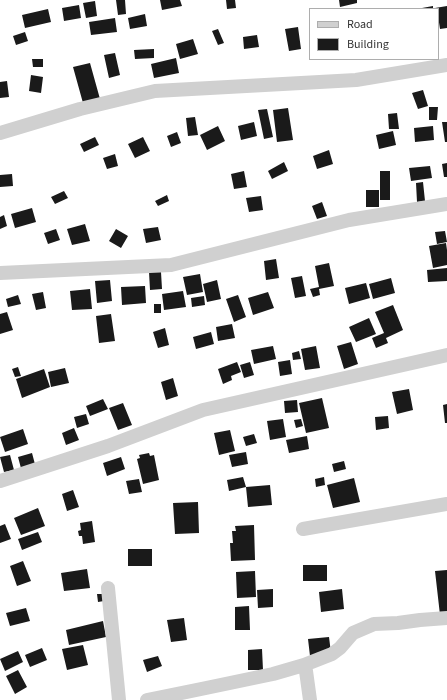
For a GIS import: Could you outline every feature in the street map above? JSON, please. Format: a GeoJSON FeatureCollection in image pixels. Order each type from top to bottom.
{"type":"FeatureCollection","features":[{"type":"Feature","properties":{"kind":"street"},"geometry":{"type":"LineString","coordinates":[[0,133],[80,109],[155,91],[356,80],[447,65]]}},
{"type":"Feature","properties":{"kind":"street"},"geometry":{"type":"LineString","coordinates":[[0,273],[171,265],[349,220],[447,204]]}},
{"type":"Feature","properties":{"kind":"street"},"geometry":{"type":"LineString","coordinates":[[0,481],[108,446],[203,410],[447,355]]}},
{"type":"Feature","properties":{"kind":"street"},"geometry":{"type":"LineString","coordinates":[[303,529],[447,504]]}},
{"type":"Feature","properties":{"kind":"street"},"geometry":{"type":"LineString","coordinates":[[108,588],[119,700]]}},
{"type":"Feature","properties":{"kind":"street"},"geometry":{"type":"LineString","coordinates":[[147,700],[265,676],[304,665],[332,654],[340,648],[353,632],[374,624],[447,618]]}},
{"type":"Feature","properties":{"kind":"street"},"geometry":{"type":"LineString","coordinates":[[304,665],[310,700]]}},
{"type":"Feature","properties":{"kind":"building"},"geometry":{"type":"Polygon","coordinates":[[[116,0],[125,0],[126,14],[118,15],[116,0]]]}},
{"type":"Feature","properties":{"kind":"building"},"geometry":{"type":"Polygon","coordinates":[[[160,0],[180,0],[182,6],[162,10],[160,0]]]}},
{"type":"Feature","properties":{"kind":"building"},"geometry":{"type":"Polygon","coordinates":[[[226,0],[235,0],[236,8],[227,9],[226,0]]]}},
{"type":"Feature","properties":{"kind":"building"},"geometry":{"type":"Polygon","coordinates":[[[339,0],[357,0],[357,3],[340,7],[339,0]]]}},
{"type":"Feature","properties":{"kind":"building"},"geometry":{"type":"Polygon","coordinates":[[[95,1],[97,16],[86,18],[83,3],[95,1]]]}},
{"type":"Feature","properties":{"kind":"building"},"geometry":{"type":"Polygon","coordinates":[[[79,5],[81,18],[64,21],[62,8],[79,5]]]}},
{"type":"Feature","properties":{"kind":"building"},"geometry":{"type":"Polygon","coordinates":[[[433,6],[433,8],[422,8],[433,6]]]}},
{"type":"Feature","properties":{"kind":"building"},"geometry":{"type":"Polygon","coordinates":[[[447,6],[447,28],[440,29],[439,8],[435,8],[447,6]]]}},
{"type":"Feature","properties":{"kind":"building"},"geometry":{"type":"Polygon","coordinates":[[[48,9],[51,22],[25,28],[22,15],[48,9]]]}},
{"type":"Feature","properties":{"kind":"building"},"geometry":{"type":"Polygon","coordinates":[[[145,14],[147,26],[130,29],[128,18],[145,14]]]}},
{"type":"Feature","properties":{"kind":"building"},"geometry":{"type":"Polygon","coordinates":[[[115,18],[117,32],[91,35],[89,22],[115,18]]]}},
{"type":"Feature","properties":{"kind":"building"},"geometry":{"type":"Polygon","coordinates":[[[298,27],[301,49],[289,51],[285,29],[298,27]]]}},
{"type":"Feature","properties":{"kind":"building"},"geometry":{"type":"Polygon","coordinates":[[[218,29],[224,43],[218,45],[212,31],[218,29]]]}},
{"type":"Feature","properties":{"kind":"building"},"geometry":{"type":"Polygon","coordinates":[[[25,32],[28,41],[16,45],[13,36],[25,32]]]}},
{"type":"Feature","properties":{"kind":"building"},"geometry":{"type":"Polygon","coordinates":[[[257,35],[259,47],[244,49],[243,37],[257,35]]]}},
{"type":"Feature","properties":{"kind":"building"},"geometry":{"type":"Polygon","coordinates":[[[193,39],[198,54],[180,59],[176,44],[193,39]]]}},
{"type":"Feature","properties":{"kind":"building"},"geometry":{"type":"Polygon","coordinates":[[[154,49],[154,58],[135,59],[134,50],[154,49]]]}},
{"type":"Feature","properties":{"kind":"building"},"geometry":{"type":"Polygon","coordinates":[[[115,53],[120,75],[109,78],[104,55],[115,53]]]}},
{"type":"Feature","properties":{"kind":"building"},"geometry":{"type":"Polygon","coordinates":[[[176,58],[179,73],[154,78],[151,64],[176,58]]]}},
{"type":"Feature","properties":{"kind":"building"},"geometry":{"type":"Polygon","coordinates":[[[32,59],[43,59],[43,67],[33,67],[32,59]]]}},
{"type":"Feature","properties":{"kind":"building"},"geometry":{"type":"Polygon","coordinates":[[[90,63],[100,99],[83,103],[73,67],[90,63]]]}},
{"type":"Feature","properties":{"kind":"building"},"geometry":{"type":"Polygon","coordinates":[[[31,75],[43,77],[41,93],[29,91],[31,75]]]}},
{"type":"Feature","properties":{"kind":"building"},"geometry":{"type":"Polygon","coordinates":[[[7,81],[9,97],[0,98],[0,82],[7,81]]]}},
{"type":"Feature","properties":{"kind":"building"},"geometry":{"type":"Polygon","coordinates":[[[423,90],[428,106],[418,109],[412,93],[423,90]]]}},
{"type":"Feature","properties":{"kind":"building"},"geometry":{"type":"Polygon","coordinates":[[[429,107],[438,107],[437,120],[429,120],[429,107]]]}},
{"type":"Feature","properties":{"kind":"building"},"geometry":{"type":"Polygon","coordinates":[[[288,108],[293,140],[277,142],[273,110],[288,108]]]}},
{"type":"Feature","properties":{"kind":"building"},"geometry":{"type":"Polygon","coordinates":[[[267,109],[273,137],[264,139],[258,110],[267,109]]]}},
{"type":"Feature","properties":{"kind":"building"},"geometry":{"type":"Polygon","coordinates":[[[397,113],[399,129],[389,129],[388,114],[397,113]]]}},
{"type":"Feature","properties":{"kind":"building"},"geometry":{"type":"Polygon","coordinates":[[[195,117],[198,135],[188,136],[186,118],[195,117]]]}},
{"type":"Feature","properties":{"kind":"building"},"geometry":{"type":"Polygon","coordinates":[[[254,122],[257,136],[241,140],[238,126],[254,122]]]}},
{"type":"Feature","properties":{"kind":"building"},"geometry":{"type":"Polygon","coordinates":[[[442,122],[447,122],[447,142],[445,142],[442,122]]]}},
{"type":"Feature","properties":{"kind":"building"},"geometry":{"type":"Polygon","coordinates":[[[218,126],[225,141],[207,150],[200,135],[218,126]]]}},
{"type":"Feature","properties":{"kind":"building"},"geometry":{"type":"Polygon","coordinates":[[[433,126],[434,140],[415,142],[414,128],[433,126]]]}},
{"type":"Feature","properties":{"kind":"building"},"geometry":{"type":"Polygon","coordinates":[[[393,131],[396,145],[379,149],[376,135],[393,131]]]}},
{"type":"Feature","properties":{"kind":"building"},"geometry":{"type":"Polygon","coordinates":[[[177,132],[181,143],[171,147],[167,136],[177,132]]]}},
{"type":"Feature","properties":{"kind":"building"},"geometry":{"type":"Polygon","coordinates":[[[95,137],[99,145],[84,152],[80,144],[95,137]]]}},
{"type":"Feature","properties":{"kind":"building"},"geometry":{"type":"Polygon","coordinates":[[[143,137],[150,151],[135,158],[128,144],[143,137]]]}},
{"type":"Feature","properties":{"kind":"building"},"geometry":{"type":"Polygon","coordinates":[[[329,150],[333,164],[317,169],[313,156],[329,150]]]}},
{"type":"Feature","properties":{"kind":"building"},"geometry":{"type":"Polygon","coordinates":[[[115,154],[118,166],[107,169],[103,158],[115,154]]]}},
{"type":"Feature","properties":{"kind":"building"},"geometry":{"type":"Polygon","coordinates":[[[284,162],[288,171],[272,179],[268,171],[284,162]]]}},
{"type":"Feature","properties":{"kind":"building"},"geometry":{"type":"Polygon","coordinates":[[[447,163],[447,177],[444,177],[442,164],[447,163]]]}},
{"type":"Feature","properties":{"kind":"building"},"geometry":{"type":"Polygon","coordinates":[[[430,166],[432,178],[411,181],[409,168],[430,166]]]}},
{"type":"Feature","properties":{"kind":"building"},"geometry":{"type":"Polygon","coordinates":[[[244,171],[247,187],[234,189],[231,174],[244,171]]]}},
{"type":"Feature","properties":{"kind":"building"},"geometry":{"type":"Polygon","coordinates":[[[380,171],[390,171],[390,200],[380,200],[380,171]]]}},
{"type":"Feature","properties":{"kind":"building"},"geometry":{"type":"Polygon","coordinates":[[[12,174],[13,186],[0,187],[0,175],[12,174]]]}},
{"type":"Feature","properties":{"kind":"building"},"geometry":{"type":"Polygon","coordinates":[[[423,182],[425,201],[417,202],[416,183],[423,182]]]}},
{"type":"Feature","properties":{"kind":"building"},"geometry":{"type":"Polygon","coordinates":[[[366,190],[379,190],[379,207],[366,207],[366,190]]]}},
{"type":"Feature","properties":{"kind":"building"},"geometry":{"type":"Polygon","coordinates":[[[64,191],[68,198],[55,204],[51,197],[64,191]]]}},
{"type":"Feature","properties":{"kind":"building"},"geometry":{"type":"Polygon","coordinates":[[[167,195],[169,201],[158,206],[155,201],[167,195]]]}},
{"type":"Feature","properties":{"kind":"building"},"geometry":{"type":"Polygon","coordinates":[[[261,196],[263,210],[249,212],[246,198],[261,196]]]}},
{"type":"Feature","properties":{"kind":"building"},"geometry":{"type":"Polygon","coordinates":[[[322,202],[327,216],[317,219],[312,206],[322,202]]]}},
{"type":"Feature","properties":{"kind":"building"},"geometry":{"type":"Polygon","coordinates":[[[32,208],[36,222],[15,228],[11,214],[32,208]]]}},
{"type":"Feature","properties":{"kind":"building"},"geometry":{"type":"Polygon","coordinates":[[[4,215],[7,226],[0,229],[0,217],[4,215]]]}},
{"type":"Feature","properties":{"kind":"building"},"geometry":{"type":"Polygon","coordinates":[[[85,224],[90,241],[72,245],[67,229],[85,224]]]}},
{"type":"Feature","properties":{"kind":"building"},"geometry":{"type":"Polygon","coordinates":[[[158,227],[161,240],[146,243],[143,229],[158,227]]]}},
{"type":"Feature","properties":{"kind":"building"},"geometry":{"type":"Polygon","coordinates":[[[56,229],[60,240],[48,244],[44,233],[56,229]]]}},
{"type":"Feature","properties":{"kind":"building"},"geometry":{"type":"Polygon","coordinates":[[[116,229],[128,236],[121,248],[109,241],[116,229]]]}},
{"type":"Feature","properties":{"kind":"building"},"geometry":{"type":"Polygon","coordinates":[[[445,231],[447,242],[437,244],[435,232],[445,231]]]}},
{"type":"Feature","properties":{"kind":"building"},"geometry":{"type":"Polygon","coordinates":[[[446,243],[447,265],[433,268],[429,246],[446,243]]]}},
{"type":"Feature","properties":{"kind":"building"},"geometry":{"type":"Polygon","coordinates":[[[276,259],[279,278],[266,280],[264,261],[276,259]]]}},
{"type":"Feature","properties":{"kind":"building"},"geometry":{"type":"Polygon","coordinates":[[[329,263],[334,286],[319,289],[320,295],[313,297],[310,289],[319,287],[315,266],[329,263]]]}},
{"type":"Feature","properties":{"kind":"building"},"geometry":{"type":"Polygon","coordinates":[[[447,268],[447,281],[428,282],[427,270],[447,268]]]}},
{"type":"Feature","properties":{"kind":"building"},"geometry":{"type":"Polygon","coordinates":[[[149,272],[161,272],[162,289],[150,290],[149,272]]]}},
{"type":"Feature","properties":{"kind":"building"},"geometry":{"type":"Polygon","coordinates":[[[200,274],[203,292],[187,295],[183,277],[200,274]]]}},
{"type":"Feature","properties":{"kind":"building"},"geometry":{"type":"Polygon","coordinates":[[[302,276],[306,296],[295,298],[291,278],[302,276]]]}},
{"type":"Feature","properties":{"kind":"building"},"geometry":{"type":"Polygon","coordinates":[[[391,278],[395,293],[373,299],[369,284],[391,278]]]}},
{"type":"Feature","properties":{"kind":"building"},"geometry":{"type":"Polygon","coordinates":[[[110,280],[112,301],[97,303],[95,281],[110,280]]]}},
{"type":"Feature","properties":{"kind":"building"},"geometry":{"type":"Polygon","coordinates":[[[217,280],[221,299],[207,302],[203,284],[217,280]]]}},
{"type":"Feature","properties":{"kind":"building"},"geometry":{"type":"Polygon","coordinates":[[[366,283],[370,298],[349,304],[345,288],[366,283]]]}},
{"type":"Feature","properties":{"kind":"building"},"geometry":{"type":"Polygon","coordinates":[[[145,286],[146,303],[122,305],[121,287],[145,286]]]}},
{"type":"Feature","properties":{"kind":"building"},"geometry":{"type":"Polygon","coordinates":[[[90,289],[92,309],[72,310],[70,291],[90,289]]]}},
{"type":"Feature","properties":{"kind":"building"},"geometry":{"type":"Polygon","coordinates":[[[183,291],[186,307],[164,310],[162,294],[183,291]]]}},
{"type":"Feature","properties":{"kind":"building"},"geometry":{"type":"Polygon","coordinates":[[[43,292],[46,308],[36,310],[32,294],[43,292]]]}},
{"type":"Feature","properties":{"kind":"building"},"geometry":{"type":"Polygon","coordinates":[[[268,292],[274,308],[253,315],[248,298],[268,292]]]}},
{"type":"Feature","properties":{"kind":"building"},"geometry":{"type":"Polygon","coordinates":[[[18,295],[21,304],[8,307],[6,299],[18,295]]]}},
{"type":"Feature","properties":{"kind":"building"},"geometry":{"type":"Polygon","coordinates":[[[238,295],[246,317],[234,322],[226,299],[238,295]]]}},
{"type":"Feature","properties":{"kind":"building"},"geometry":{"type":"Polygon","coordinates":[[[204,296],[205,305],[192,307],[191,298],[204,296]]]}},
{"type":"Feature","properties":{"kind":"building"},"geometry":{"type":"Polygon","coordinates":[[[154,304],[161,304],[161,313],[154,313],[154,304]]]}},
{"type":"Feature","properties":{"kind":"building"},"geometry":{"type":"Polygon","coordinates":[[[393,305],[403,330],[386,338],[388,343],[376,348],[372,338],[384,333],[375,312],[393,305]]]}},
{"type":"Feature","properties":{"kind":"building"},"geometry":{"type":"Polygon","coordinates":[[[7,312],[13,330],[0,334],[0,314],[7,312]]]}},
{"type":"Feature","properties":{"kind":"building"},"geometry":{"type":"Polygon","coordinates":[[[111,314],[115,341],[99,343],[96,316],[111,314]]]}},
{"type":"Feature","properties":{"kind":"building"},"geometry":{"type":"Polygon","coordinates":[[[369,318],[376,334],[356,342],[349,327],[369,318]]]}},
{"type":"Feature","properties":{"kind":"building"},"geometry":{"type":"Polygon","coordinates":[[[232,324],[235,338],[218,341],[216,327],[232,324]]]}},
{"type":"Feature","properties":{"kind":"building"},"geometry":{"type":"Polygon","coordinates":[[[165,328],[169,345],[158,348],[153,332],[165,328]]]}},
{"type":"Feature","properties":{"kind":"building"},"geometry":{"type":"Polygon","coordinates":[[[211,332],[214,344],[196,349],[193,337],[211,332]]]}},
{"type":"Feature","properties":{"kind":"building"},"geometry":{"type":"Polygon","coordinates":[[[351,342],[358,364],[344,369],[337,346],[351,342]]]}},
{"type":"Feature","properties":{"kind":"building"},"geometry":{"type":"Polygon","coordinates":[[[273,346],[276,359],[254,364],[251,350],[273,346]]]}},
{"type":"Feature","properties":{"kind":"building"},"geometry":{"type":"Polygon","coordinates":[[[316,346],[320,368],[305,370],[301,349],[316,346]]]}},
{"type":"Feature","properties":{"kind":"building"},"geometry":{"type":"Polygon","coordinates":[[[299,351],[301,359],[293,360],[292,353],[299,351]]]}},
{"type":"Feature","properties":{"kind":"building"},"geometry":{"type":"Polygon","coordinates":[[[290,360],[292,374],[280,376],[278,362],[290,360]]]}},
{"type":"Feature","properties":{"kind":"building"},"geometry":{"type":"Polygon","coordinates":[[[237,362],[241,372],[231,376],[232,380],[223,384],[218,369],[237,362]]]}},
{"type":"Feature","properties":{"kind":"building"},"geometry":{"type":"Polygon","coordinates":[[[250,362],[254,375],[244,378],[240,365],[250,362]]]}},
{"type":"Feature","properties":{"kind":"building"},"geometry":{"type":"Polygon","coordinates":[[[18,367],[21,376],[15,377],[12,369],[18,367]]]}},
{"type":"Feature","properties":{"kind":"building"},"geometry":{"type":"Polygon","coordinates":[[[65,368],[69,383],[51,387],[48,372],[65,368]]]}},
{"type":"Feature","properties":{"kind":"building"},"geometry":{"type":"Polygon","coordinates":[[[44,369],[50,387],[22,398],[16,379],[44,369]]]}},
{"type":"Feature","properties":{"kind":"building"},"geometry":{"type":"Polygon","coordinates":[[[173,378],[178,396],[166,400],[161,382],[173,378]]]}},
{"type":"Feature","properties":{"kind":"building"},"geometry":{"type":"Polygon","coordinates":[[[409,389],[413,410],[397,414],[392,392],[409,389]]]}},
{"type":"Feature","properties":{"kind":"building"},"geometry":{"type":"Polygon","coordinates":[[[322,398],[329,428],[306,433],[299,403],[322,398]]]}},
{"type":"Feature","properties":{"kind":"building"},"geometry":{"type":"Polygon","coordinates":[[[103,399],[108,409],[90,416],[86,406],[103,399]]]}},
{"type":"Feature","properties":{"kind":"building"},"geometry":{"type":"Polygon","coordinates":[[[297,400],[298,412],[285,413],[284,401],[297,400]]]}},
{"type":"Feature","properties":{"kind":"building"},"geometry":{"type":"Polygon","coordinates":[[[123,403],[132,425],[118,430],[109,408],[123,403]]]}},
{"type":"Feature","properties":{"kind":"building"},"geometry":{"type":"Polygon","coordinates":[[[447,404],[447,423],[445,423],[443,405],[447,404]]]}},
{"type":"Feature","properties":{"kind":"building"},"geometry":{"type":"Polygon","coordinates":[[[86,414],[89,424],[77,428],[74,417],[86,414]]]}},
{"type":"Feature","properties":{"kind":"building"},"geometry":{"type":"Polygon","coordinates":[[[388,416],[389,428],[376,430],[375,417],[388,416]]]}},
{"type":"Feature","properties":{"kind":"building"},"geometry":{"type":"Polygon","coordinates":[[[283,419],[286,437],[270,440],[267,421],[283,419]]]}},
{"type":"Feature","properties":{"kind":"building"},"geometry":{"type":"Polygon","coordinates":[[[301,419],[303,426],[296,428],[294,420],[301,419]]]}},
{"type":"Feature","properties":{"kind":"building"},"geometry":{"type":"Polygon","coordinates":[[[74,428],[79,440],[66,445],[62,433],[74,428]]]}},
{"type":"Feature","properties":{"kind":"building"},"geometry":{"type":"Polygon","coordinates":[[[23,429],[28,444],[5,452],[0,437],[23,429]]]}},
{"type":"Feature","properties":{"kind":"building"},"geometry":{"type":"Polygon","coordinates":[[[230,430],[235,451],[219,455],[214,433],[230,430]]]}},
{"type":"Feature","properties":{"kind":"building"},"geometry":{"type":"Polygon","coordinates":[[[254,434],[257,443],[246,446],[243,437],[254,434]]]}},
{"type":"Feature","properties":{"kind":"building"},"geometry":{"type":"Polygon","coordinates":[[[307,436],[309,449],[289,453],[286,440],[307,436]]]}},
{"type":"Feature","properties":{"kind":"building"},"geometry":{"type":"Polygon","coordinates":[[[246,452],[248,464],[232,467],[229,455],[246,452]]]}},
{"type":"Feature","properties":{"kind":"building"},"geometry":{"type":"Polygon","coordinates":[[[32,453],[36,468],[22,472],[18,457],[32,453]]]}},
{"type":"Feature","properties":{"kind":"building"},"geometry":{"type":"Polygon","coordinates":[[[149,453],[150,456],[154,455],[159,480],[143,484],[137,459],[140,458],[139,455],[149,453]]]}},
{"type":"Feature","properties":{"kind":"building"},"geometry":{"type":"Polygon","coordinates":[[[10,455],[14,470],[4,472],[0,457],[10,455]]]}},
{"type":"Feature","properties":{"kind":"building"},"geometry":{"type":"Polygon","coordinates":[[[121,457],[125,469],[107,476],[103,463],[121,457]]]}},
{"type":"Feature","properties":{"kind":"building"},"geometry":{"type":"Polygon","coordinates":[[[344,461],[346,469],[334,472],[332,464],[344,461]]]}},
{"type":"Feature","properties":{"kind":"building"},"geometry":{"type":"Polygon","coordinates":[[[243,477],[246,487],[229,491],[227,480],[243,477]]]}},
{"type":"Feature","properties":{"kind":"building"},"geometry":{"type":"Polygon","coordinates":[[[324,477],[325,485],[316,487],[315,479],[324,477]]]}},
{"type":"Feature","properties":{"kind":"building"},"geometry":{"type":"Polygon","coordinates":[[[354,478],[360,502],[333,508],[327,485],[354,478]]]}},
{"type":"Feature","properties":{"kind":"building"},"geometry":{"type":"Polygon","coordinates":[[[139,479],[142,492],[129,494],[126,481],[139,479]]]}},
{"type":"Feature","properties":{"kind":"building"},"geometry":{"type":"Polygon","coordinates":[[[270,485],[272,505],[248,507],[246,487],[270,485]]]}},
{"type":"Feature","properties":{"kind":"building"},"geometry":{"type":"Polygon","coordinates":[[[73,490],[79,507],[67,511],[62,494],[73,490]]]}},
{"type":"Feature","properties":{"kind":"building"},"geometry":{"type":"Polygon","coordinates":[[[198,502],[199,533],[175,534],[173,503],[198,502]]]}},
{"type":"Feature","properties":{"kind":"building"},"geometry":{"type":"Polygon","coordinates":[[[38,508],[45,526],[21,535],[14,518],[38,508]]]}},
{"type":"Feature","properties":{"kind":"building"},"geometry":{"type":"Polygon","coordinates":[[[92,521],[95,542],[83,544],[82,536],[79,536],[78,531],[81,530],[80,523],[92,521]]]}},
{"type":"Feature","properties":{"kind":"building"},"geometry":{"type":"Polygon","coordinates":[[[5,524],[11,539],[0,543],[0,526],[5,524]]]}},
{"type":"Feature","properties":{"kind":"building"},"geometry":{"type":"Polygon","coordinates":[[[254,525],[255,560],[231,561],[230,543],[233,543],[232,531],[236,531],[235,526],[254,525]]]}},
{"type":"Feature","properties":{"kind":"building"},"geometry":{"type":"Polygon","coordinates":[[[38,532],[42,542],[22,550],[18,539],[38,532]]]}},
{"type":"Feature","properties":{"kind":"building"},"geometry":{"type":"Polygon","coordinates":[[[128,549],[152,549],[152,566],[128,566],[128,549]]]}},
{"type":"Feature","properties":{"kind":"building"},"geometry":{"type":"Polygon","coordinates":[[[23,561],[31,581],[17,586],[10,566],[23,561]]]}},
{"type":"Feature","properties":{"kind":"building"},"geometry":{"type":"Polygon","coordinates":[[[303,565],[327,565],[327,581],[303,581],[303,565]]]}},
{"type":"Feature","properties":{"kind":"building"},"geometry":{"type":"Polygon","coordinates":[[[87,569],[90,588],[64,591],[61,573],[87,569]]]}},
{"type":"Feature","properties":{"kind":"building"},"geometry":{"type":"Polygon","coordinates":[[[447,570],[447,615],[440,615],[435,571],[447,570]]]}},
{"type":"Feature","properties":{"kind":"building"},"geometry":{"type":"Polygon","coordinates":[[[255,571],[256,597],[237,598],[236,572],[255,571]]]}},
{"type":"Feature","properties":{"kind":"building"},"geometry":{"type":"Polygon","coordinates":[[[273,589],[273,607],[258,608],[257,590],[273,589]]]}},
{"type":"Feature","properties":{"kind":"building"},"geometry":{"type":"Polygon","coordinates":[[[342,589],[344,609],[321,612],[319,592],[342,589]]]}},
{"type":"Feature","properties":{"kind":"building"},"geometry":{"type":"Polygon","coordinates":[[[97,594],[103,594],[104,601],[98,602],[97,594]]]}},
{"type":"Feature","properties":{"kind":"building"},"geometry":{"type":"Polygon","coordinates":[[[249,606],[250,630],[235,630],[235,607],[249,606]]]}},
{"type":"Feature","properties":{"kind":"building"},"geometry":{"type":"Polygon","coordinates":[[[26,608],[30,621],[10,626],[6,613],[26,608]]]}},
{"type":"Feature","properties":{"kind":"building"},"geometry":{"type":"Polygon","coordinates":[[[184,618],[187,640],[171,642],[167,620],[184,618]]]}},
{"type":"Feature","properties":{"kind":"building"},"geometry":{"type":"Polygon","coordinates":[[[103,621],[106,637],[69,645],[66,630],[103,621]]]}},
{"type":"Feature","properties":{"kind":"building"},"geometry":{"type":"Polygon","coordinates":[[[329,637],[331,653],[310,656],[308,639],[329,637]]]}},
{"type":"Feature","properties":{"kind":"building"},"geometry":{"type":"Polygon","coordinates":[[[83,645],[88,665],[67,670],[62,649],[83,645]]]}},
{"type":"Feature","properties":{"kind":"building"},"geometry":{"type":"Polygon","coordinates":[[[42,648],[47,660],[30,667],[25,655],[42,648]]]}},
{"type":"Feature","properties":{"kind":"building"},"geometry":{"type":"Polygon","coordinates":[[[262,649],[263,670],[248,670],[248,650],[262,649]]]}},
{"type":"Feature","properties":{"kind":"building"},"geometry":{"type":"Polygon","coordinates":[[[18,651],[23,662],[5,671],[0,659],[18,651]]]}},
{"type":"Feature","properties":{"kind":"building"},"geometry":{"type":"Polygon","coordinates":[[[158,656],[162,666],[147,672],[143,660],[158,656]]]}},
{"type":"Feature","properties":{"kind":"building"},"geometry":{"type":"Polygon","coordinates":[[[18,670],[27,687],[15,694],[6,676],[18,670]]]}}]}
